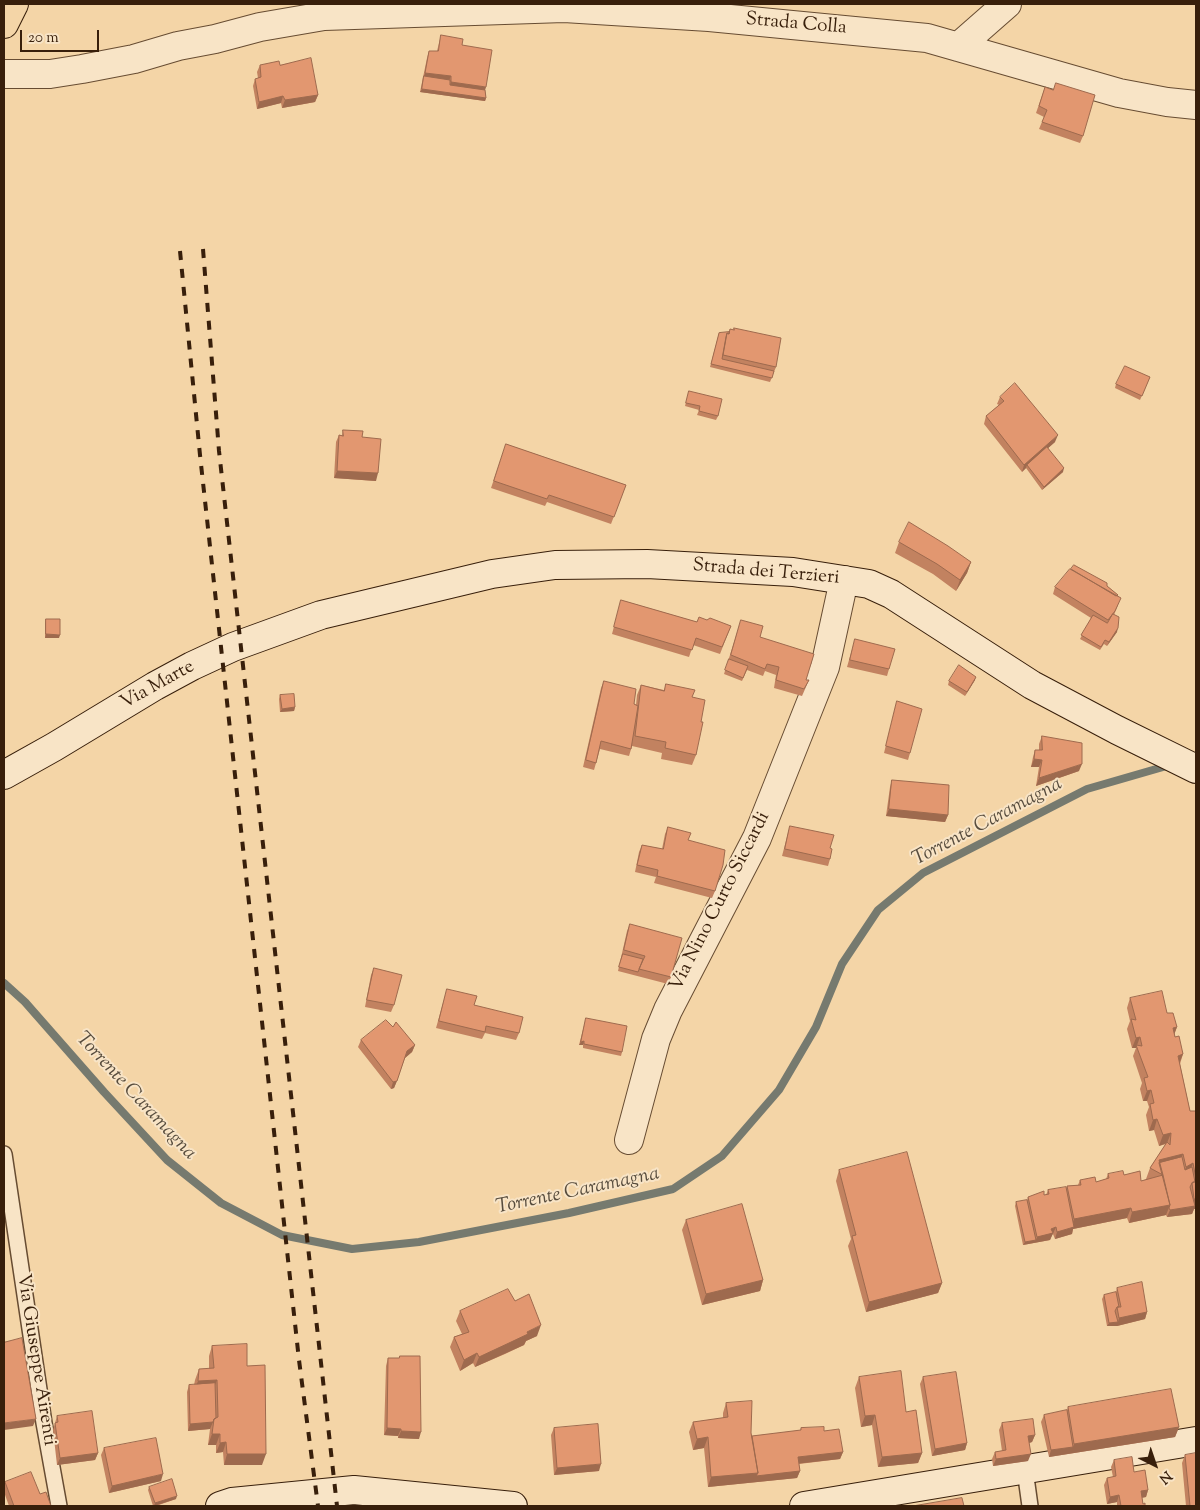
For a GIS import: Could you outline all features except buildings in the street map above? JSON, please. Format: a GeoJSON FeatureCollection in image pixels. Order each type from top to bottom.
{"type":"FeatureCollection","features":[{"type":"Feature","properties":{"kind":"highway"},"geometry":{"type":"LineString","coordinates":[[4,24],[14,4]]}},
{"type":"Feature","properties":{"kind":"street"},"geometry":{"type":"LineString","coordinates":[[958,47],[1008,4]]}},
{"type":"Feature","properties":{"kind":"street","name":"Strada Colla"},"geometry":{"type":"LineString","coordinates":[[11,74],[50,74],[100,66],[260,27],[324,16],[564,8],[709,17],[927,38],[1119,92],[1167,102],[1196,105]]}},
{"type":"Feature","properties":{"kind":"street","name":"Strada dei Terzieri"},"geometry":{"type":"LineString","coordinates":[[321,615],[492,574],[555,565],[647,564],[793,572],[869,584],[891,594],[1032,684],[1145,744],[1196,768]]}},
{"type":"Feature","properties":{"kind":"street","name":"Via Nino Curto Siccardi"},"geometry":{"type":"LineString","coordinates":[[629,1140],[656,1039],[668,1010],[757,838],[811,705],[825,667],[844,580]]}},
{"type":"Feature","properties":{"kind":"street","name":"Via Marte"},"geometry":{"type":"LineString","coordinates":[[4,775],[192,666],[233,647],[321,615]]}},
{"type":"Feature","properties":{"kind":"street"},"geometry":{"type":"LineString","coordinates":[[804,1506],[1196,1441]]}},
{"type":"Feature","properties":{"kind":"street"},"geometry":{"type":"LineString","coordinates":[[220,1506],[232,1502],[354,1490],[513,1506]]}},
{"type":"Feature","properties":{"kind":"lane","name":"Via Giuseppe Airenti"},"geometry":{"type":"LineString","coordinates":[[4,1154],[58,1506]]}},
{"type":"Feature","properties":{"kind":"lane"},"geometry":{"type":"LineString","coordinates":[[1025,1470],[1030,1506]]}},
{"type":"Feature","properties":{"kind":"waterway","name":"Torrente Caramagna"},"geometry":{"type":"LineString","coordinates":[[4,983],[25,1002],[167,1160],[221,1203],[282,1235],[352,1249],[419,1242],[569,1213],[673,1189],[722,1156],[779,1090],[816,1027],[842,964],[878,910],[923,873],[1087,789],[1170,765]]}},
{"type":"Feature","properties":{"kind":"railway"},"geometry":{"type":"LineString","coordinates":[[203,249],[219,451],[337,1506]]}},
{"type":"Feature","properties":{"kind":"railway"},"geometry":{"type":"LineString","coordinates":[[180,251],[200,455],[299,1360],[318,1506]]}}]}
